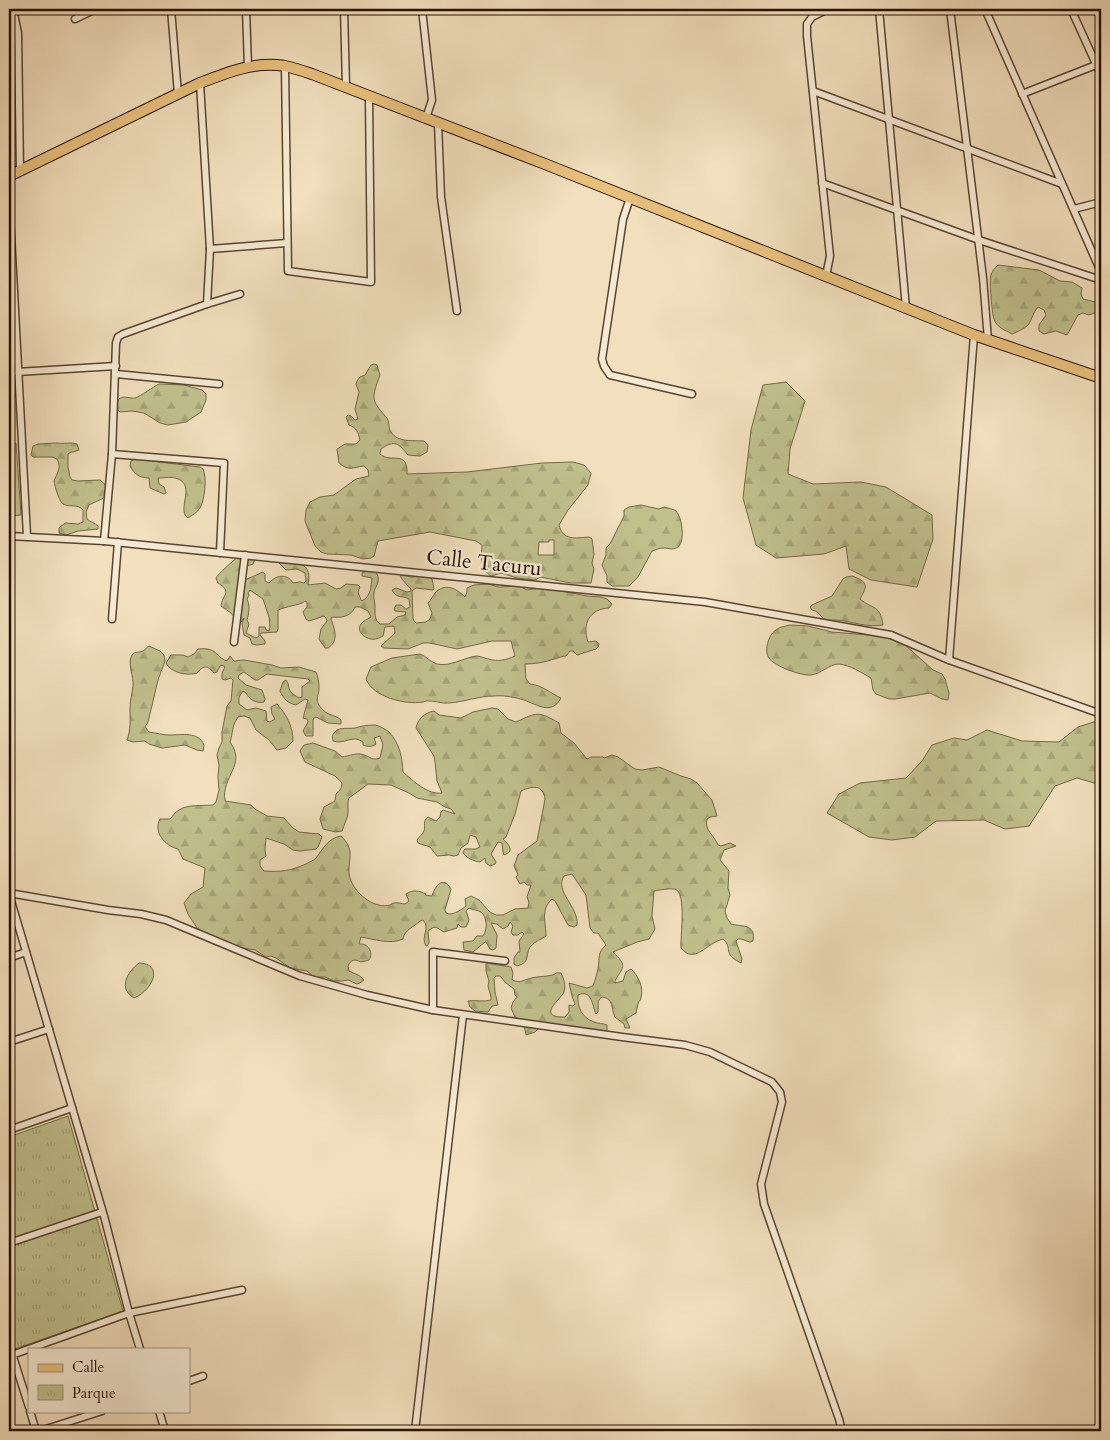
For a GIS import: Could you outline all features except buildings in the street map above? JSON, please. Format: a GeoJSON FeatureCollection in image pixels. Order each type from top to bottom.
{"type":"FeatureCollection","features":[{"type":"Feature","properties":{"kind":"main road"},"geometry":{"type":"LineString","coordinates":[[9,176],[200,83],[248,67],[262,65],[285,66],[312,74],[426,118],[974,335],[1101,378]]}},
{"type":"Feature","properties":{"kind":"street"},"geometry":{"type":"LineString","coordinates":[[13,9],[18,33],[20,170]]}},
{"type":"Feature","properties":{"kind":"street"},"geometry":{"type":"LineString","coordinates":[[75,18],[96,9]]}},
{"type":"Feature","properties":{"kind":"street"},"geometry":{"type":"LineString","coordinates":[[171,9],[178,94]]}},
{"type":"Feature","properties":{"kind":"street"},"geometry":{"type":"LineString","coordinates":[[246,9],[248,67]]}},
{"type":"Feature","properties":{"kind":"street"},"geometry":{"type":"LineString","coordinates":[[344,9],[346,87]]}},
{"type":"Feature","properties":{"kind":"street"},"geometry":{"type":"LineString","coordinates":[[422,9],[432,100],[426,118]]}},
{"type":"Feature","properties":{"kind":"street"},"geometry":{"type":"LineString","coordinates":[[826,276],[830,256],[807,24],[812,17],[828,9]]}},
{"type":"Feature","properties":{"kind":"street"},"geometry":{"type":"LineString","coordinates":[[879,9],[906,308]]}},
{"type":"Feature","properties":{"kind":"street"},"geometry":{"type":"LineString","coordinates":[[950,9],[979,240],[988,340]]}},
{"type":"Feature","properties":{"kind":"street"},"geometry":{"type":"LineString","coordinates":[[985,9],[1101,272]]}},
{"type":"Feature","properties":{"kind":"street"},"geometry":{"type":"LineString","coordinates":[[1071,9],[1101,75]]}},
{"type":"Feature","properties":{"kind":"street"},"geometry":{"type":"LineString","coordinates":[[1022,94],[1096,65]]}},
{"type":"Feature","properties":{"kind":"street"},"geometry":{"type":"LineString","coordinates":[[285,66],[288,271],[371,282],[369,96]]}},
{"type":"Feature","properties":{"kind":"street"},"geometry":{"type":"LineString","coordinates":[[200,83],[210,249],[207,304]]}},
{"type":"Feature","properties":{"kind":"street"},"geometry":{"type":"LineString","coordinates":[[813,91],[1062,184]]}},
{"type":"Feature","properties":{"kind":"street"},"geometry":{"type":"LineString","coordinates":[[438,123],[441,197],[458,311]]}},
{"type":"Feature","properties":{"kind":"street"},"geometry":{"type":"LineString","coordinates":[[822,183],[979,240],[1101,280]]}},
{"type":"Feature","properties":{"kind":"street"},"geometry":{"type":"LineString","coordinates":[[9,197],[27,536]]}},
{"type":"Feature","properties":{"kind":"street"},"geometry":{"type":"LineString","coordinates":[[630,198],[623,219],[602,359],[604,366],[610,375],[692,394]]}},
{"type":"Feature","properties":{"kind":"street"},"geometry":{"type":"LineString","coordinates":[[1074,210],[1101,202]]}},
{"type":"Feature","properties":{"kind":"street"},"geometry":{"type":"LineString","coordinates":[[210,249],[287,243]]}},
{"type":"Feature","properties":{"kind":"street"},"geometry":{"type":"LineString","coordinates":[[104,541],[112,454],[116,343],[118,337],[207,304],[240,294]]}},
{"type":"Feature","properties":{"kind":"street"},"geometry":{"type":"LineString","coordinates":[[949,660],[974,335]]}},
{"type":"Feature","properties":{"kind":"street"},"geometry":{"type":"LineString","coordinates":[[17,372],[116,366]]}},
{"type":"Feature","properties":{"kind":"street"},"geometry":{"type":"LineString","coordinates":[[116,374],[219,384]]}},
{"type":"Feature","properties":{"kind":"street"},"geometry":{"type":"LineString","coordinates":[[112,454],[224,463],[220,553]]}},
{"type":"Feature","properties":{"kind":"street","name":"Calle Tacuru"},"geometry":{"type":"LineString","coordinates":[[9,536],[118,542],[705,602],[891,635],[949,660],[1101,714]]}},
{"type":"Feature","properties":{"kind":"street"},"geometry":{"type":"LineString","coordinates":[[112,619],[118,542]]}},
{"type":"Feature","properties":{"kind":"street"},"geometry":{"type":"LineString","coordinates":[[234,642],[245,555]]}},
{"type":"Feature","properties":{"kind":"street"},"geometry":{"type":"LineString","coordinates":[[140,1348],[9,894],[142,914],[166,920],[300,976],[367,995],[433,1010],[622,1038],[684,1045],[710,1052],[772,1082],[780,1092],[782,1102],[761,1184],[764,1204],[840,1418],[842,1431]]}},
{"type":"Feature","properties":{"kind":"street"},"geometry":{"type":"LineString","coordinates":[[9,958],[26,952]]}},
{"type":"Feature","properties":{"kind":"street"},"geometry":{"type":"LineString","coordinates":[[433,1010],[433,952],[504,961]]}},
{"type":"Feature","properties":{"kind":"street"},"geometry":{"type":"LineString","coordinates":[[415,1431],[463,1015]]}},
{"type":"Feature","properties":{"kind":"street"},"geometry":{"type":"LineString","coordinates":[[9,1042],[48,1029]]}},
{"type":"Feature","properties":{"kind":"street"},"geometry":{"type":"LineString","coordinates":[[9,1130],[72,1108]]}},
{"type":"Feature","properties":{"kind":"street"},"geometry":{"type":"LineString","coordinates":[[9,1242],[102,1212]]}},
{"type":"Feature","properties":{"kind":"street"},"geometry":{"type":"LineString","coordinates":[[31,1348],[129,1313],[242,1290]]}},
{"type":"Feature","properties":{"kind":"street"},"geometry":{"type":"LineString","coordinates":[[9,1344],[28,1404]]}},
{"type":"Feature","properties":{"kind":"street"},"geometry":{"type":"LineString","coordinates":[[11,1355],[28,1349]]}},
{"type":"Feature","properties":{"kind":"street"},"geometry":{"type":"LineString","coordinates":[[190,1381],[203,1376]]}},
{"type":"Feature","properties":{"kind":"street"},"geometry":{"type":"LineString","coordinates":[[30,1412],[38,1431],[99,1412]]}},
{"type":"Feature","properties":{"kind":"street"},"geometry":{"type":"LineString","coordinates":[[160,1412],[166,1431]]}},
{"type":"Feature","properties":{"kind":"green space"},"geometry":{"type":"Polygon","coordinates":[[[998,265],[1039,270],[1060,281],[1072,282],[1082,288],[1081,294],[1083,299],[1100,305],[1100,311],[1089,315],[1083,313],[1078,315],[1067,335],[1056,331],[1044,334],[1039,331],[1039,325],[1046,315],[1044,310],[1038,307],[1028,325],[1012,334],[999,327],[993,316],[990,278],[998,265]]]}},
{"type":"Feature","properties":{"kind":"green space"},"geometry":{"type":"Polygon","coordinates":[[[371,365],[377,365],[380,375],[374,394],[375,402],[389,422],[391,432],[398,438],[424,441],[428,445],[427,452],[420,456],[408,455],[396,444],[390,444],[381,449],[380,454],[384,457],[402,459],[407,466],[407,474],[467,472],[542,463],[573,462],[584,465],[591,473],[588,485],[568,510],[559,525],[563,534],[567,536],[574,538],[589,537],[592,539],[594,554],[592,563],[594,569],[591,583],[571,583],[540,577],[535,580],[517,578],[501,573],[491,576],[483,566],[482,545],[476,541],[430,532],[378,541],[374,556],[371,558],[363,559],[351,555],[321,552],[315,546],[305,521],[306,510],[310,502],[320,497],[334,495],[356,479],[369,476],[368,470],[364,466],[349,468],[339,463],[337,449],[345,444],[356,444],[360,440],[357,431],[349,425],[346,417],[348,415],[355,420],[358,419],[355,409],[359,392],[356,384],[371,365]],[[554,540],[539,542],[538,555],[554,555],[554,540]]]}},
{"type":"Feature","properties":{"kind":"green space"},"geometry":{"type":"Polygon","coordinates":[[[786,382],[805,401],[790,449],[788,474],[813,484],[861,482],[886,487],[932,515],[933,539],[917,587],[871,580],[849,569],[846,546],[824,554],[776,558],[756,545],[743,498],[751,430],[763,385],[786,382]]]}},
{"type":"Feature","properties":{"kind":"green space"},"geometry":{"type":"Polygon","coordinates":[[[159,384],[184,385],[202,390],[206,394],[206,400],[201,412],[186,422],[168,425],[160,423],[144,413],[120,412],[118,410],[118,400],[121,398],[135,398],[159,384]]]}},
{"type":"Feature","properties":{"kind":"green space"},"geometry":{"type":"Polygon","coordinates":[[[16,443],[21,515],[9,516],[9,444],[16,443]]]}},
{"type":"Feature","properties":{"kind":"green space"},"geometry":{"type":"Polygon","coordinates":[[[56,443],[77,444],[79,450],[68,454],[68,467],[72,480],[100,480],[107,488],[107,495],[89,505],[86,512],[87,519],[98,526],[98,529],[78,531],[66,535],[59,533],[59,528],[65,523],[78,524],[83,522],[83,510],[63,504],[60,500],[54,481],[59,468],[57,459],[52,457],[33,457],[31,455],[33,446],[56,443]]]}},
{"type":"Feature","properties":{"kind":"green space"},"geometry":{"type":"Polygon","coordinates":[[[135,459],[200,467],[203,469],[205,488],[199,510],[188,518],[185,514],[185,487],[183,482],[176,478],[158,478],[159,484],[164,487],[166,493],[164,494],[150,488],[149,478],[138,475],[130,466],[131,461],[135,459]]]}},
{"type":"Feature","properties":{"kind":"green space"},"geometry":{"type":"Polygon","coordinates":[[[641,505],[659,509],[664,507],[676,511],[682,528],[681,543],[672,549],[662,548],[652,551],[638,577],[629,586],[612,586],[607,582],[607,576],[602,565],[606,555],[606,548],[610,544],[624,516],[624,510],[641,505]]]}},
{"type":"Feature","properties":{"kind":"green space"},"geometry":{"type":"Polygon","coordinates":[[[250,557],[255,559],[253,564],[244,569],[245,580],[263,572],[265,574],[265,581],[269,583],[275,578],[285,576],[293,583],[304,583],[306,581],[305,573],[297,569],[286,570],[279,563],[297,563],[307,569],[309,576],[308,585],[325,583],[336,589],[346,584],[358,585],[360,587],[358,592],[362,601],[369,594],[372,578],[362,576],[362,573],[368,571],[376,573],[378,582],[374,590],[375,616],[380,624],[389,624],[397,617],[405,615],[406,612],[395,611],[396,605],[401,605],[406,609],[410,607],[409,599],[397,596],[392,590],[396,588],[407,592],[411,591],[400,576],[403,575],[411,577],[426,576],[432,579],[433,590],[416,588],[412,591],[413,618],[416,623],[426,622],[430,619],[432,613],[428,603],[435,593],[447,587],[455,589],[465,597],[467,588],[474,585],[519,586],[527,590],[551,589],[601,597],[607,599],[612,604],[609,608],[592,614],[587,624],[586,635],[588,642],[598,642],[599,644],[596,649],[577,655],[570,651],[566,656],[540,663],[525,664],[526,679],[530,684],[561,698],[552,707],[542,707],[521,699],[501,696],[449,703],[399,701],[382,695],[370,685],[366,679],[371,667],[392,658],[420,654],[442,665],[476,656],[492,660],[508,659],[515,656],[511,641],[492,641],[457,649],[430,643],[423,643],[408,649],[384,648],[381,646],[395,633],[394,626],[385,627],[383,636],[378,638],[366,637],[359,629],[363,622],[371,617],[368,611],[355,607],[348,615],[332,617],[335,639],[328,648],[325,648],[319,639],[321,629],[327,621],[326,618],[324,616],[309,621],[306,619],[303,612],[307,607],[306,601],[278,610],[277,632],[261,633],[260,635],[265,644],[252,644],[250,638],[244,635],[242,623],[244,618],[241,622],[238,622],[231,613],[221,606],[226,591],[216,578],[237,558],[250,557]],[[250,590],[248,593],[249,610],[247,620],[249,624],[246,633],[256,638],[259,636],[259,627],[265,627],[269,631],[270,627],[263,599],[250,590]]]}},
{"type":"Feature","properties":{"kind":"green space"},"geometry":{"type":"Polygon","coordinates":[[[852,576],[864,582],[865,587],[860,599],[878,610],[883,625],[871,626],[827,620],[810,607],[832,596],[843,579],[852,576]]]}},
{"type":"Feature","properties":{"kind":"green space"},"geometry":{"type":"Polygon","coordinates":[[[790,625],[808,626],[832,632],[881,636],[898,641],[904,644],[933,670],[942,674],[949,693],[948,700],[930,693],[889,699],[876,694],[873,690],[871,678],[839,664],[811,675],[788,670],[769,658],[767,646],[769,639],[775,631],[790,625]]]}},
{"type":"Feature","properties":{"kind":"green space"},"geometry":{"type":"Polygon","coordinates":[[[149,646],[160,651],[164,655],[165,661],[145,727],[149,732],[194,736],[204,745],[203,751],[185,745],[162,748],[145,741],[133,742],[127,740],[130,728],[130,706],[133,686],[130,666],[131,658],[133,654],[143,651],[149,646]]]}},
{"type":"Feature","properties":{"kind":"green space"},"geometry":{"type":"Polygon","coordinates":[[[198,649],[209,649],[227,661],[230,656],[234,661],[244,660],[281,668],[299,667],[316,672],[319,684],[318,704],[325,712],[341,720],[341,724],[328,723],[316,717],[313,719],[313,736],[306,736],[303,731],[308,722],[307,719],[303,718],[308,700],[305,699],[296,705],[286,700],[280,691],[283,682],[286,680],[291,692],[299,698],[302,697],[302,687],[310,681],[308,679],[267,674],[255,680],[244,672],[239,675],[238,678],[246,685],[262,690],[265,699],[264,702],[256,702],[243,691],[239,697],[239,704],[247,710],[256,708],[266,711],[267,721],[270,722],[275,719],[271,707],[277,704],[292,730],[293,741],[286,748],[277,750],[269,740],[256,730],[250,718],[238,717],[230,742],[235,750],[235,764],[226,784],[225,801],[251,805],[267,816],[284,818],[299,832],[319,834],[322,837],[316,849],[300,851],[293,850],[284,844],[266,838],[266,856],[260,860],[260,866],[264,871],[285,870],[306,864],[316,858],[329,841],[341,836],[350,851],[349,874],[351,880],[362,896],[373,903],[384,906],[393,903],[405,904],[409,901],[406,894],[414,891],[432,896],[437,886],[442,882],[451,889],[445,910],[449,914],[458,912],[466,906],[465,899],[471,896],[479,900],[490,912],[496,915],[503,915],[515,909],[528,908],[529,902],[527,897],[531,885],[527,885],[524,882],[520,884],[516,877],[518,875],[514,866],[518,855],[537,841],[545,799],[542,791],[533,787],[521,791],[515,814],[506,837],[503,839],[510,850],[504,855],[502,843],[498,842],[491,854],[496,862],[490,866],[486,863],[485,858],[480,862],[470,859],[464,854],[465,849],[480,847],[476,837],[470,835],[468,843],[461,848],[458,855],[454,856],[437,856],[430,847],[418,843],[417,840],[423,832],[428,817],[436,821],[443,810],[455,814],[451,809],[437,802],[417,798],[391,785],[368,784],[349,798],[348,815],[342,831],[336,832],[323,829],[320,819],[324,807],[335,801],[336,794],[342,783],[335,776],[305,762],[300,751],[304,745],[313,743],[335,751],[342,757],[362,754],[373,759],[380,758],[383,745],[380,736],[374,738],[376,744],[373,746],[363,745],[363,742],[356,739],[337,742],[333,741],[332,738],[334,733],[340,729],[377,725],[389,732],[396,741],[401,756],[403,772],[426,790],[442,793],[437,781],[434,756],[416,728],[424,715],[434,711],[439,715],[461,718],[473,712],[492,708],[498,709],[508,719],[516,722],[538,714],[547,716],[559,723],[561,733],[574,743],[587,759],[591,757],[604,758],[612,755],[635,769],[642,770],[659,767],[691,779],[712,800],[717,816],[707,819],[708,829],[718,845],[730,843],[736,846],[724,850],[720,860],[729,871],[728,888],[730,895],[725,911],[727,918],[731,924],[747,927],[752,931],[753,935],[753,941],[738,939],[736,941],[742,959],[741,963],[729,954],[728,946],[723,939],[696,954],[686,953],[681,948],[682,907],[679,892],[675,889],[654,891],[652,916],[655,929],[649,939],[613,952],[619,958],[623,967],[615,983],[623,981],[626,972],[631,969],[641,986],[642,993],[636,1013],[626,1019],[630,1028],[625,1028],[624,1024],[615,1017],[609,999],[602,997],[600,999],[596,1014],[591,999],[586,994],[583,994],[578,995],[578,1004],[581,1012],[586,1018],[596,1023],[607,1025],[607,1031],[540,1027],[535,1032],[526,1035],[524,1025],[515,1017],[511,1008],[517,997],[514,989],[500,976],[494,978],[498,1005],[492,1006],[488,1012],[475,1011],[470,1007],[468,1001],[491,1000],[486,963],[511,967],[513,973],[512,980],[517,981],[561,973],[565,987],[564,992],[551,1011],[556,1016],[565,1017],[569,1012],[569,1005],[573,1006],[575,1004],[569,983],[587,988],[593,986],[600,953],[606,945],[598,933],[594,933],[590,928],[586,895],[572,874],[564,876],[562,887],[577,918],[577,925],[574,927],[568,925],[555,901],[552,899],[546,907],[544,916],[546,936],[533,944],[529,949],[525,962],[517,966],[514,964],[514,958],[520,952],[519,941],[524,934],[522,932],[518,935],[513,935],[511,932],[513,926],[510,922],[503,929],[497,924],[491,923],[497,935],[496,948],[493,950],[485,942],[473,952],[464,950],[463,942],[473,941],[477,936],[483,936],[486,927],[486,920],[483,914],[480,911],[469,908],[466,911],[469,920],[466,927],[461,927],[458,924],[457,928],[444,932],[436,927],[433,928],[428,931],[429,943],[427,946],[424,943],[426,926],[423,920],[407,931],[403,939],[398,941],[382,941],[361,937],[359,944],[365,945],[371,954],[369,960],[361,962],[353,960],[348,966],[349,971],[364,980],[357,984],[348,980],[334,981],[325,977],[313,976],[307,971],[290,968],[271,956],[266,957],[255,950],[232,946],[221,939],[199,931],[188,914],[184,903],[191,894],[203,887],[205,868],[183,859],[178,849],[165,842],[158,829],[160,819],[170,819],[183,808],[213,805],[216,802],[219,790],[217,755],[222,742],[227,706],[231,701],[233,680],[231,678],[222,679],[225,667],[222,665],[214,673],[205,667],[197,673],[189,674],[175,671],[166,663],[171,655],[188,657],[198,649]]]}},
{"type":"Feature","properties":{"kind":"green space"},"geometry":{"type":"Polygon","coordinates":[[[1100,720],[1101,785],[1077,778],[1055,786],[1029,826],[1005,829],[984,820],[936,821],[915,837],[892,840],[869,837],[827,813],[839,794],[860,783],[906,778],[922,761],[932,745],[954,738],[967,740],[987,730],[1022,741],[1059,742],[1078,727],[1100,720]]]}},
{"type":"Feature","properties":{"kind":"green space"},"geometry":{"type":"Polygon","coordinates":[[[139,963],[152,968],[154,973],[146,990],[134,998],[126,990],[125,985],[131,971],[139,963]]]}},
{"type":"Feature","properties":{"kind":"green space"},"geometry":{"type":"Polygon","coordinates":[[[68,1116],[123,1311],[15,1349],[9,1333],[9,1137],[68,1116]]]}}]}
